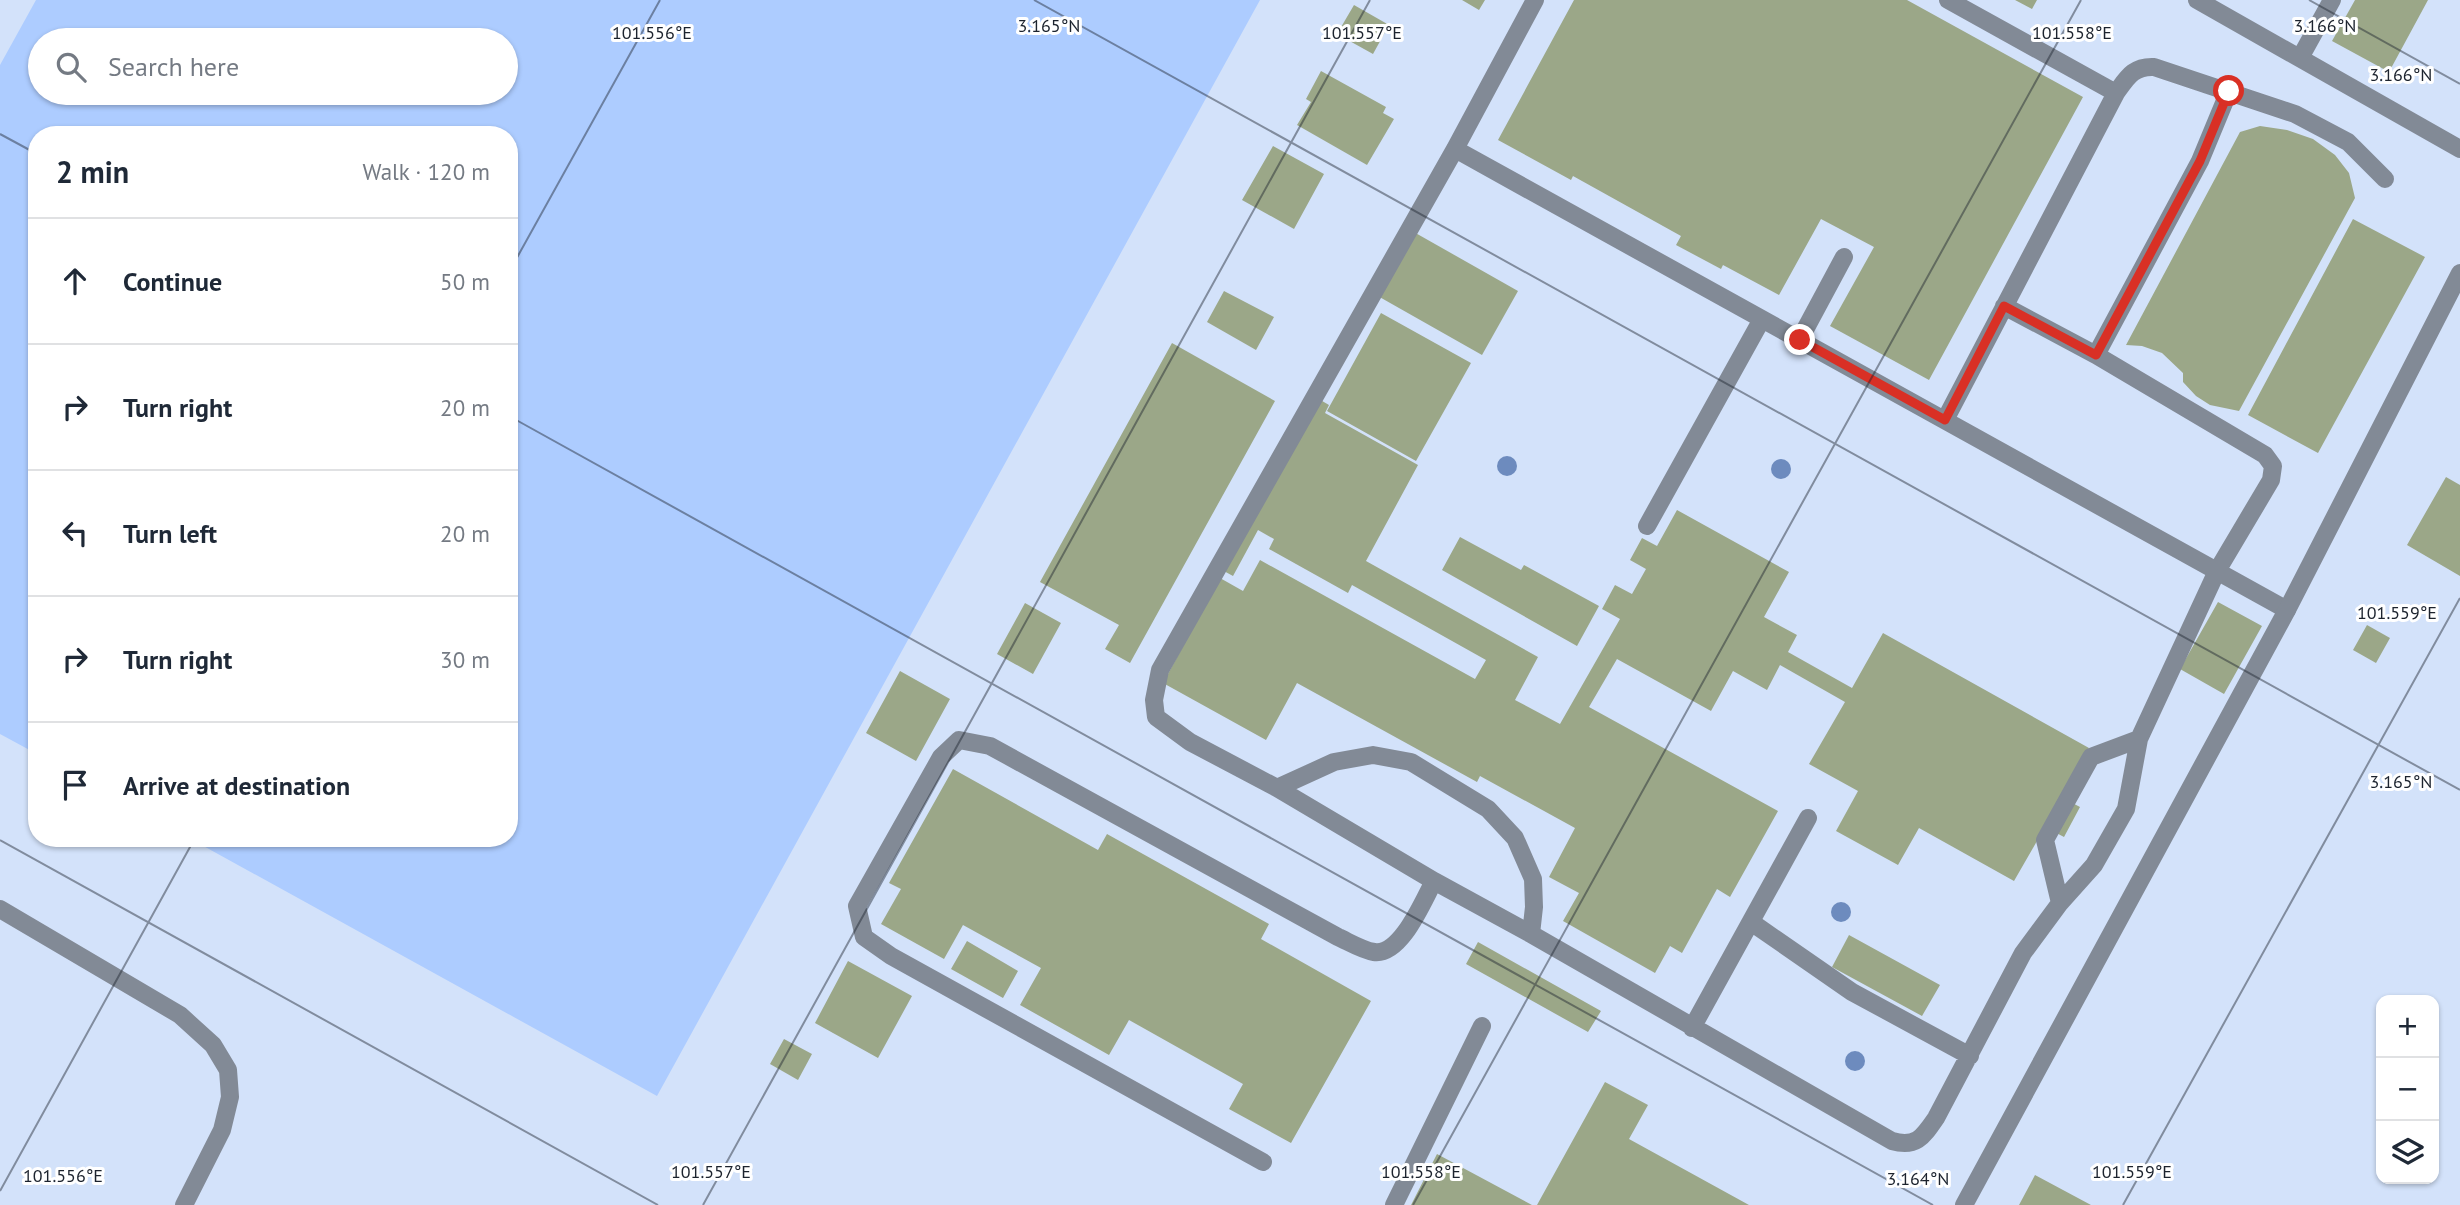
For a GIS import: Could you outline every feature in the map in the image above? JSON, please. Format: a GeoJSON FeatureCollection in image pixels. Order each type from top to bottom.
{"type":"FeatureCollection","features":[{"type":"Feature","properties":{"kind":"street"},"geometry":{"type":"LineString","coordinates":[[1535,0],[1455,149],[1160,670],[1154,700],[1156,717],[1190,742],[1277,788],[1434,881],[1892,1141],[1903,1144],[1910,1144],[1924,1136],[1936,1118],[2023,953],[2060,903],[2094,865],[2126,809],[2138,739],[2217,571],[2271,480],[2273,466],[2265,455],[2096,355],[2004,306]]}},
{"type":"Feature","properties":{"kind":"street"},"geometry":{"type":"LineString","coordinates":[[1948,0],[2116,93]]}},
{"type":"Feature","properties":{"kind":"street"},"geometry":{"type":"LineString","coordinates":[[2197,0],[2460,149]]}},
{"type":"Feature","properties":{"kind":"street"},"geometry":{"type":"LineString","coordinates":[[2300,58],[2332,0]]}},
{"type":"Feature","properties":{"kind":"street"},"geometry":{"type":"LineString","coordinates":[[1945,420],[2116,93],[2130,72],[2144,66],[2154,67],[2295,114],[2348,142],[2385,179]]}},
{"type":"Feature","properties":{"kind":"street"},"geometry":{"type":"LineString","coordinates":[[2096,355],[2200,161],[2229,91]]}},
{"type":"Feature","properties":{"kind":"street"},"geometry":{"type":"LineString","coordinates":[[1455,149],[2287,610]]}},
{"type":"Feature","properties":{"kind":"street"},"geometry":{"type":"LineString","coordinates":[[1800,340],[1844,257]]}},
{"type":"Feature","properties":{"kind":"street"},"geometry":{"type":"LineString","coordinates":[[1964,1205],[2287,610],[2460,273]]}},
{"type":"Feature","properties":{"kind":"street"},"geometry":{"type":"LineString","coordinates":[[1647,526],[1762,319]]}},
{"type":"Feature","properties":{"kind":"street"},"geometry":{"type":"LineString","coordinates":[[2060,903],[2045,840],[2091,757],[2138,739]]}},
{"type":"Feature","properties":{"kind":"street"},"geometry":{"type":"LineString","coordinates":[[1263,1162],[891,956],[864,937],[858,906],[941,757],[959,740],[990,746],[1338,937],[1375,952],[1391,949],[1406,932],[1434,881]]}},
{"type":"Feature","properties":{"kind":"street"},"geometry":{"type":"LineString","coordinates":[[1277,788],[1334,762],[1373,755],[1411,762],[1488,809],[1515,838],[1533,879],[1531,934]]}},
{"type":"Feature","properties":{"kind":"street"},"geometry":{"type":"LineString","coordinates":[[1692,1028],[1808,818]]}},
{"type":"Feature","properties":{"kind":"street"},"geometry":{"type":"LineString","coordinates":[[0,909],[180,1016],[213,1045],[228,1070],[230,1097],[222,1130],[184,1205]]}},
{"type":"Feature","properties":{"kind":"street"},"geometry":{"type":"LineString","coordinates":[[1751,922],[1852,992],[1970,1056]]}},
{"type":"Feature","properties":{"kind":"street"},"geometry":{"type":"LineString","coordinates":[[1394,1205],[1482,1026]]}},
{"type":"Feature","properties":{"kind":"shaded area"},"geometry":{"type":"Polygon","coordinates":[[[36,0],[1260,0],[657,1096],[205,847],[518,847],[518,126],[28,126],[28,749],[0,734],[0,65],[36,0]]]}},
{"type":"Feature","properties":{"kind":"building"},"geometry":{"type":"Polygon","coordinates":[[[1462,0],[1485,0],[1479,10],[1462,0]]]}},
{"type":"Feature","properties":{"kind":"building"},"geometry":{"type":"Polygon","coordinates":[[[1574,0],[1907,0],[2083,97],[1929,380],[1830,326],[1874,247],[1821,219],[1779,295],[1723,265],[1721,269],[1676,245],[1681,236],[1573,176],[1571,180],[1498,140],[1574,0]]]}},
{"type":"Feature","properties":{"kind":"building"},"geometry":{"type":"Polygon","coordinates":[[[2015,0],[2037,0],[2032,9],[2015,0]]]}},
{"type":"Feature","properties":{"kind":"building"},"geometry":{"type":"Polygon","coordinates":[[[2355,0],[2428,0],[2389,72],[2332,41],[2355,0]]]}},
{"type":"Feature","properties":{"kind":"building"},"geometry":{"type":"Polygon","coordinates":[[[1354,5],[1389,25],[1373,54],[1337,34],[1354,5]]]}},
{"type":"Feature","properties":{"kind":"building"},"geometry":{"type":"Polygon","coordinates":[[[1321,71],[1386,107],[1383,113],[1394,119],[1367,165],[1297,125],[1311,102],[1306,99],[1321,71]]]}},
{"type":"Feature","properties":{"kind":"building"},"geometry":{"type":"Polygon","coordinates":[[[2260,126],[2287,130],[2313,139],[2335,155],[2349,173],[2355,198],[2239,411],[2210,405],[2196,396],[2183,382],[2183,373],[2162,353],[2142,346],[2126,345],[2240,132],[2260,126]]]}},
{"type":"Feature","properties":{"kind":"building"},"geometry":{"type":"Polygon","coordinates":[[[1273,146],[1324,174],[1294,229],[1242,200],[1273,146]]]}},
{"type":"Feature","properties":{"kind":"building"},"geometry":{"type":"Polygon","coordinates":[[[2353,219],[2425,257],[2318,453],[2248,415],[2353,219]]]}},
{"type":"Feature","properties":{"kind":"building"},"geometry":{"type":"Polygon","coordinates":[[[1412,231],[1518,291],[1482,355],[1376,295],[1412,231]]]}},
{"type":"Feature","properties":{"kind":"building"},"geometry":{"type":"Polygon","coordinates":[[[1224,291],[1274,317],[1256,350],[1207,322],[1224,291]]]}},
{"type":"Feature","properties":{"kind":"building"},"geometry":{"type":"Polygon","coordinates":[[[1381,313],[1471,363],[1416,461],[1327,411],[1381,313]]]}},
{"type":"Feature","properties":{"kind":"building"},"geometry":{"type":"Polygon","coordinates":[[[1172,343],[1275,401],[1130,663],[1105,649],[1119,625],[1040,582],[1172,343]]]}},
{"type":"Feature","properties":{"kind":"building"},"geometry":{"type":"Polygon","coordinates":[[[1317,398],[1329,405],[1325,413],[1418,465],[1366,561],[1538,657],[1515,700],[1560,724],[1620,619],[1602,609],[1615,585],[1632,594],[1646,569],[1630,560],[1642,538],[1657,546],[1677,510],[1789,572],[1764,617],[1797,635],[1788,652],[1852,688],[1883,633],[2089,748],[2061,797],[2080,807],[2064,837],[2045,827],[2014,881],[1919,828],[1898,865],[1836,831],[1858,791],[1809,764],[1845,702],[1780,665],[1767,690],[1733,671],[1711,711],[1617,659],[1589,707],[1778,811],[1730,897],[1717,889],[1682,953],[1670,946],[1655,973],[1563,921],[1579,893],[1549,877],[1575,828],[1480,776],[1477,782],[1297,683],[1266,740],[1163,683],[1220,578],[1243,591],[1260,560],[1475,679],[1486,660],[1352,585],[1348,593],[1269,549],[1274,539],[1258,530],[1233,576],[1222,570],[1317,398]]]}},
{"type":"Feature","properties":{"kind":"building"},"geometry":{"type":"Polygon","coordinates":[[[2446,477],[2460,485],[2460,576],[2407,545],[2446,477]]]}},
{"type":"Feature","properties":{"kind":"building"},"geometry":{"type":"Polygon","coordinates":[[[1460,537],[1521,570],[1524,565],[1599,606],[1577,646],[1442,570],[1460,537]]]}},
{"type":"Feature","properties":{"kind":"building"},"geometry":{"type":"Polygon","coordinates":[[[2218,602],[2262,626],[2224,694],[2180,669],[2218,602]]]}},
{"type":"Feature","properties":{"kind":"building"},"geometry":{"type":"Polygon","coordinates":[[[1025,603],[1061,623],[1033,674],[997,654],[1025,603]]]}},
{"type":"Feature","properties":{"kind":"building"},"geometry":{"type":"Polygon","coordinates":[[[2367,625],[2390,638],[2376,663],[2353,650],[2367,625]]]}},
{"type":"Feature","properties":{"kind":"building"},"geometry":{"type":"Polygon","coordinates":[[[900,671],[950,699],[916,761],[866,733],[900,671]]]}},
{"type":"Feature","properties":{"kind":"building"},"geometry":{"type":"Polygon","coordinates":[[[953,769],[1098,850],[1107,834],[1269,924],[1261,939],[1371,1001],[1291,1143],[1229,1109],[1243,1084],[1129,1020],[1109,1055],[1020,1005],[1041,968],[963,925],[944,959],[881,924],[901,889],[889,883],[953,769]]]}},
{"type":"Feature","properties":{"kind":"building"},"geometry":{"type":"Polygon","coordinates":[[[1849,935],[1940,985],[1922,1016],[1832,967],[1849,935]]]}},
{"type":"Feature","properties":{"kind":"building"},"geometry":{"type":"Polygon","coordinates":[[[967,941],[1018,971],[1003,998],[951,969],[967,941]]]}},
{"type":"Feature","properties":{"kind":"building"},"geometry":{"type":"Polygon","coordinates":[[[1478,942],[1601,1011],[1588,1032],[1466,964],[1478,942]]]}},
{"type":"Feature","properties":{"kind":"building"},"geometry":{"type":"Polygon","coordinates":[[[848,961],[912,996],[878,1058],[815,1023],[848,961]]]}},
{"type":"Feature","properties":{"kind":"building"},"geometry":{"type":"Polygon","coordinates":[[[784,1039],[812,1054],[798,1080],[770,1064],[784,1039]]]}},
{"type":"Feature","properties":{"kind":"building"},"geometry":{"type":"Polygon","coordinates":[[[1605,1082],[1648,1105],[1629,1139],[1749,1205],[1537,1205],[1605,1082]]]}},
{"type":"Feature","properties":{"kind":"building"},"geometry":{"type":"Polygon","coordinates":[[[1437,1154],[1532,1205],[1411,1205],[1437,1154]]]}},
{"type":"Feature","properties":{"kind":"building"},"geometry":{"type":"Polygon","coordinates":[[[2035,1175],[2091,1205],[2019,1205],[2035,1175]]]}},
{"type":"Feature","properties":{"kind":"route"},"geometry":{"type":"LineString","coordinates":[[1800,340],[1945,420],[2004,306],[2096,355],[2200,161],[2229,91]]}}]}
